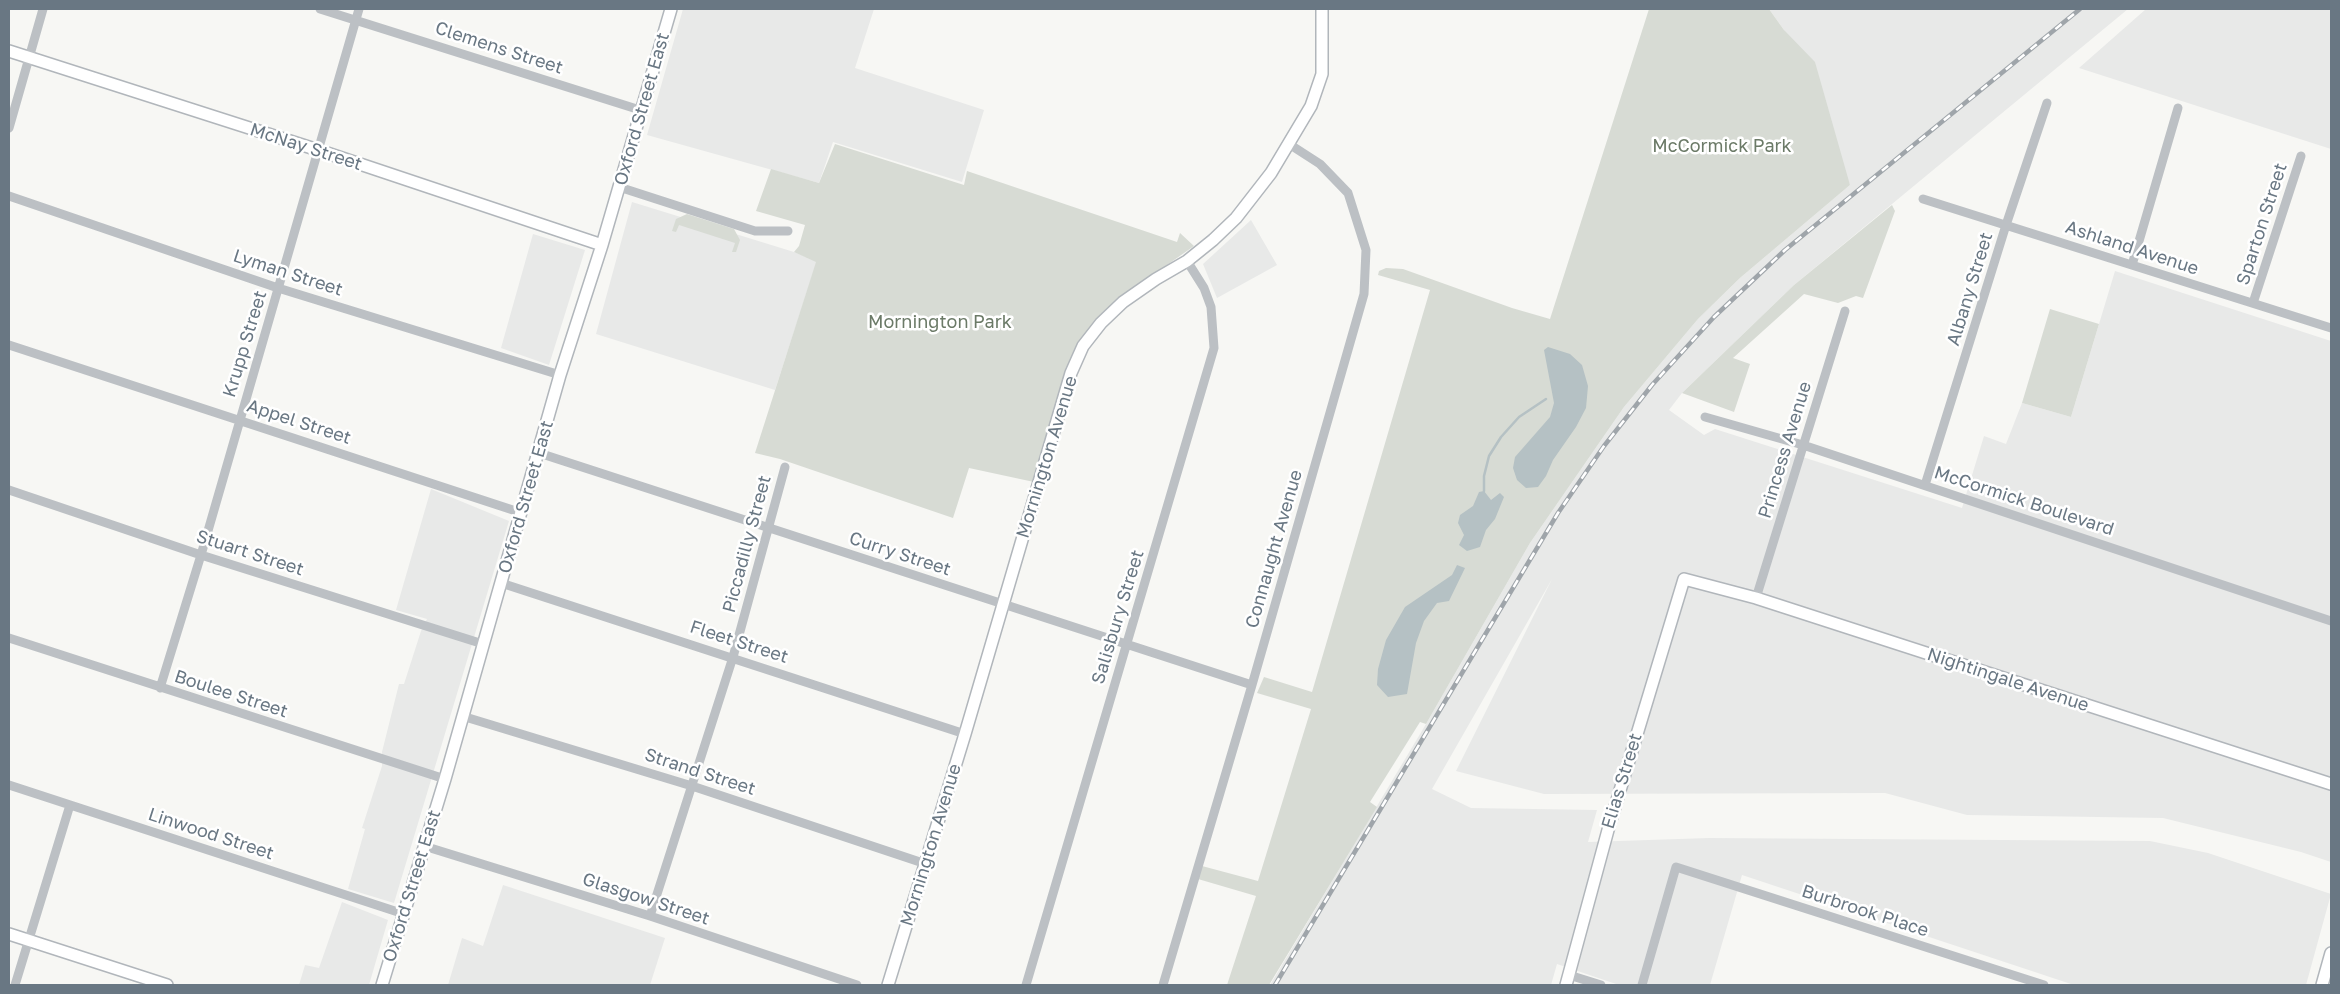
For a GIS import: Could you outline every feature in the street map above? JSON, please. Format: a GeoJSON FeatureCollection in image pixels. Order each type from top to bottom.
{"type":"FeatureCollection","features":[{"type":"Feature","properties":{"kind":"street"},"geometry":{"type":"LineString","coordinates":[[9,128],[43,9]]}},
{"type":"Feature","properties":{"kind":"street","name":"Clemens Street"},"geometry":{"type":"LineString","coordinates":[[320,9],[640,110]]}},
{"type":"Feature","properties":{"kind":"street","name":"Krupp Street"},"geometry":{"type":"LineString","coordinates":[[160,688],[201,555],[359,9]]}},
{"type":"Feature","properties":{"kind":"street","name":"Oxford Street East"},"geometry":{"type":"LineString","coordinates":[[382,985],[445,779],[560,375],[602,245],[671,9]]}},
{"type":"Feature","properties":{"kind":"street","name":"Mornington Avenue"},"geometry":{"type":"LineString","coordinates":[[888,985],[926,864],[1072,373],[1083,346],[1101,323],[1123,302],[1187,261],[1236,218],[1257,192],[1289,144],[1311,106],[1322,74],[1322,9]]}},
{"type":"Feature","properties":{"kind":"street","name":"McNay Street"},"geometry":{"type":"LineString","coordinates":[[9,51],[318,150],[602,245]]}},
{"type":"Feature","properties":{"kind":"street","name":"Albany Street"},"geometry":{"type":"LineString","coordinates":[[1926,485],[2006,225],[2047,103]]}},
{"type":"Feature","properties":{"kind":"street"},"geometry":{"type":"LineString","coordinates":[[2132,265],[2178,108]]}},
{"type":"Feature","properties":{"kind":"street","name":"Connaught Avenue"},"geometry":{"type":"LineString","coordinates":[[1162,985],[1252,685],[1364,294],[1366,250],[1348,193],[1320,164],[1289,144]]}},
{"type":"Feature","properties":{"kind":"street","name":"Sparton Street"},"geometry":{"type":"LineString","coordinates":[[2253,303],[2302,156]]}},
{"type":"Feature","properties":{"kind":"street"},"geometry":{"type":"LineString","coordinates":[[619,187],[755,231],[788,231]]}},
{"type":"Feature","properties":{"kind":"street","name":"Lyman Street"},"geometry":{"type":"LineString","coordinates":[[9,196],[278,288],[560,375]]}},
{"type":"Feature","properties":{"kind":"street","name":"Ashland Avenue"},"geometry":{"type":"LineString","coordinates":[[1923,198],[2331,328]]}},
{"type":"Feature","properties":{"kind":"street","name":"Salisbury Street"},"geometry":{"type":"LineString","coordinates":[[1026,985],[1214,348],[1211,307],[1204,288],[1187,261]]}},
{"type":"Feature","properties":{"kind":"street","name":"Princess Avenue"},"geometry":{"type":"LineString","coordinates":[[1756,598],[1845,311]]}},
{"type":"Feature","properties":{"kind":"street","name":"Appel Street"},"geometry":{"type":"LineString","coordinates":[[9,345],[522,513]]}},
{"type":"Feature","properties":{"kind":"street","name":"McCormick Boulevard"},"geometry":{"type":"LineString","coordinates":[[1705,417],[1803,445],[1926,485],[2331,621]]}},
{"type":"Feature","properties":{"kind":"street","name":"Curry Street"},"geometry":{"type":"LineString","coordinates":[[539,453],[1252,685]]}},
{"type":"Feature","properties":{"kind":"street","name":"Piccadilly Street"},"geometry":{"type":"LineString","coordinates":[[650,916],[733,657],[785,467]]}},
{"type":"Feature","properties":{"kind":"street","name":"Stuart Street"},"geometry":{"type":"LineString","coordinates":[[9,490],[201,555],[483,644]]}},
{"type":"Feature","properties":{"kind":"street","name":"Nightingale Avenue"},"geometry":{"type":"LineString","coordinates":[[1684,579],[1756,598],[2331,784]]}},
{"type":"Feature","properties":{"kind":"street","name":"Elias Street"},"geometry":{"type":"LineString","coordinates":[[1567,980],[1610,823],[1684,579]]}},
{"type":"Feature","properties":{"kind":"street","name":"Fleet Street"},"geometry":{"type":"LineString","coordinates":[[501,583],[965,734]]}},
{"type":"Feature","properties":{"kind":"street","name":"Boulee Street"},"geometry":{"type":"LineString","coordinates":[[9,638],[445,779]]}},
{"type":"Feature","properties":{"kind":"street","name":"Strand Street"},"geometry":{"type":"LineString","coordinates":[[462,716],[692,786],[926,864]]}},
{"type":"Feature","properties":{"kind":"street","name":"Linwood Street"},"geometry":{"type":"LineString","coordinates":[[9,785],[404,914]]}},
{"type":"Feature","properties":{"kind":"street"},"geometry":{"type":"LineString","coordinates":[[15,985],[70,805]]}},
{"type":"Feature","properties":{"kind":"street","name":"Glasgow Street"},"geometry":{"type":"LineString","coordinates":[[424,846],[650,916],[857,985]]}},
{"type":"Feature","properties":{"kind":"street","name":"Burbrook Place"},"geometry":{"type":"LineString","coordinates":[[1642,985],[1676,868],[2044,985]]}},
{"type":"Feature","properties":{"kind":"street"},"geometry":{"type":"LineString","coordinates":[[9,934],[166,985]]}},
{"type":"Feature","properties":{"kind":"street"},"geometry":{"type":"LineString","coordinates":[[2322,985],[2331,953]]}},
{"type":"Feature","properties":{"kind":"street"},"geometry":{"type":"LineString","coordinates":[[1567,980],[1601,985]]}},
{"type":"Feature","properties":{"kind":"shaded area"},"geometry":{"type":"Polygon","coordinates":[[[683,9],[874,9],[855,68],[984,110],[962,182],[833,142],[819,183],[647,135],[683,9]]]}},
{"type":"Feature","properties":{"kind":"shaded area"},"geometry":{"type":"Polygon","coordinates":[[[1769,9],[2128,9],[1794,285],[1682,393],[1669,410],[1704,435],[1715,429],[1962,508],[1984,436],[2006,444],[2022,403],[2071,417],[2115,271],[2331,341],[2331,862],[2301,852],[2163,818],[1967,815],[1885,793],[1544,794],[1456,771],[1552,579],[1432,789],[1471,808],[1597,810],[1588,842],[1709,838],[2150,841],[2208,853],[2331,894],[2306,985],[2074,985],[1742,875],[1710,985],[1619,985],[1557,964],[1551,985],[1270,985],[1426,724],[1530,543],[1624,407],[1698,319],[1740,278],[1850,185],[1784,30],[1769,9]]]}},
{"type":"Feature","properties":{"kind":"shaded area"},"geometry":{"type":"Polygon","coordinates":[[[2146,9],[2331,9],[2331,149],[2079,68],[2146,9]]]}},
{"type":"Feature","properties":{"kind":"shaded area"},"geometry":{"type":"Polygon","coordinates":[[[632,202],[794,252],[817,261],[775,390],[596,334],[632,202]]]}},
{"type":"Feature","properties":{"kind":"shaded area"},"geometry":{"type":"Polygon","coordinates":[[[1251,220],[1277,265],[1217,298],[1203,264],[1251,220]]]}},
{"type":"Feature","properties":{"kind":"shaded area"},"geometry":{"type":"Polygon","coordinates":[[[533,234],[585,250],[549,365],[501,348],[533,234]]]}},
{"type":"Feature","properties":{"kind":"shaded area"},"geometry":{"type":"Polygon","coordinates":[[[1548,347],[1570,354],[1582,365],[1588,386],[1586,408],[1538,487],[1526,488],[1517,480],[1513,468],[1515,457],[1550,417],[1554,403],[1544,350],[1548,347]]]}},
{"type":"Feature","properties":{"kind":"shaded area"},"geometry":{"type":"Polygon","coordinates":[[[431,489],[509,521],[394,903],[348,889],[365,829],[362,828],[382,766],[382,752],[399,684],[404,684],[421,631],[427,619],[396,610],[431,489]]]}},
{"type":"Feature","properties":{"kind":"shaded area"},"geometry":{"type":"Polygon","coordinates":[[[1484,491],[1491,500],[1500,493],[1504,497],[1495,519],[1486,530],[1480,547],[1467,551],[1459,545],[1464,535],[1458,523],[1460,515],[1473,506],[1479,492],[1484,491]]]}},
{"type":"Feature","properties":{"kind":"shaded area"},"geometry":{"type":"Polygon","coordinates":[[[1457,565],[1465,568],[1449,601],[1437,603],[1424,621],[1416,643],[1407,694],[1388,697],[1377,685],[1378,669],[1386,640],[1405,607],[1452,575],[1457,565]]]}},
{"type":"Feature","properties":{"kind":"shaded area"},"geometry":{"type":"Polygon","coordinates":[[[503,885],[665,938],[650,985],[448,985],[462,938],[483,946],[503,885]]]}},
{"type":"Feature","properties":{"kind":"shaded area"},"geometry":{"type":"Polygon","coordinates":[[[342,902],[388,920],[369,985],[299,985],[305,965],[319,968],[342,902]]]}},
{"type":"Feature","properties":{"kind":"green space","name":"McCormick Park"},"geometry":{"type":"Polygon","coordinates":[[[1649,9],[1769,9],[1784,30],[1815,62],[1850,185],[1740,278],[1698,319],[1624,407],[1530,543],[1426,724],[1420,722],[1370,802],[1377,807],[1269,985],[1227,985],[1256,896],[1198,879],[1202,866],[1258,881],[1311,709],[1257,693],[1264,677],[1312,692],[1430,290],[1378,275],[1379,271],[1386,268],[1403,269],[1512,308],[1550,319],[1649,9]]]}},
{"type":"Feature","properties":{"kind":"green space","name":"Mornington Park"},"geometry":{"type":"Polygon","coordinates":[[[835,144],[964,185],[967,171],[1177,242],[1180,233],[1194,246],[1117,300],[1101,314],[1085,335],[1064,377],[1034,482],[969,468],[953,518],[780,459],[755,453],[816,262],[794,252],[799,246],[805,225],[756,211],[771,169],[819,183],[835,144]]]}},
{"type":"Feature","properties":{"kind":"green space"},"geometry":{"type":"Polygon","coordinates":[[[1892,205],[1895,211],[1863,298],[1856,296],[1838,303],[1804,294],[1733,358],[1750,364],[1734,412],[1682,393],[1794,285],[1892,205]]]}},
{"type":"Feature","properties":{"kind":"green space"},"geometry":{"type":"Polygon","coordinates":[[[687,214],[734,229],[740,240],[736,252],[732,252],[735,243],[679,225],[676,232],[672,231],[676,219],[687,214]]]}},
{"type":"Feature","properties":{"kind":"green space"},"geometry":{"type":"Polygon","coordinates":[[[2050,309],[2099,324],[2071,417],[2022,403],[2050,309]]]}},
{"type":"Feature","properties":{"kind":"waterway"},"geometry":{"type":"LineString","coordinates":[[1484,491],[1484,476],[1489,456],[1501,437],[1519,417],[1546,399]]}},
{"type":"Feature","properties":{"kind":"railway"},"geometry":{"type":"LineString","coordinates":[[1275,985],[1558,513],[1604,446],[1652,385],[1714,317],[1785,250],[2080,9]]}}]}
